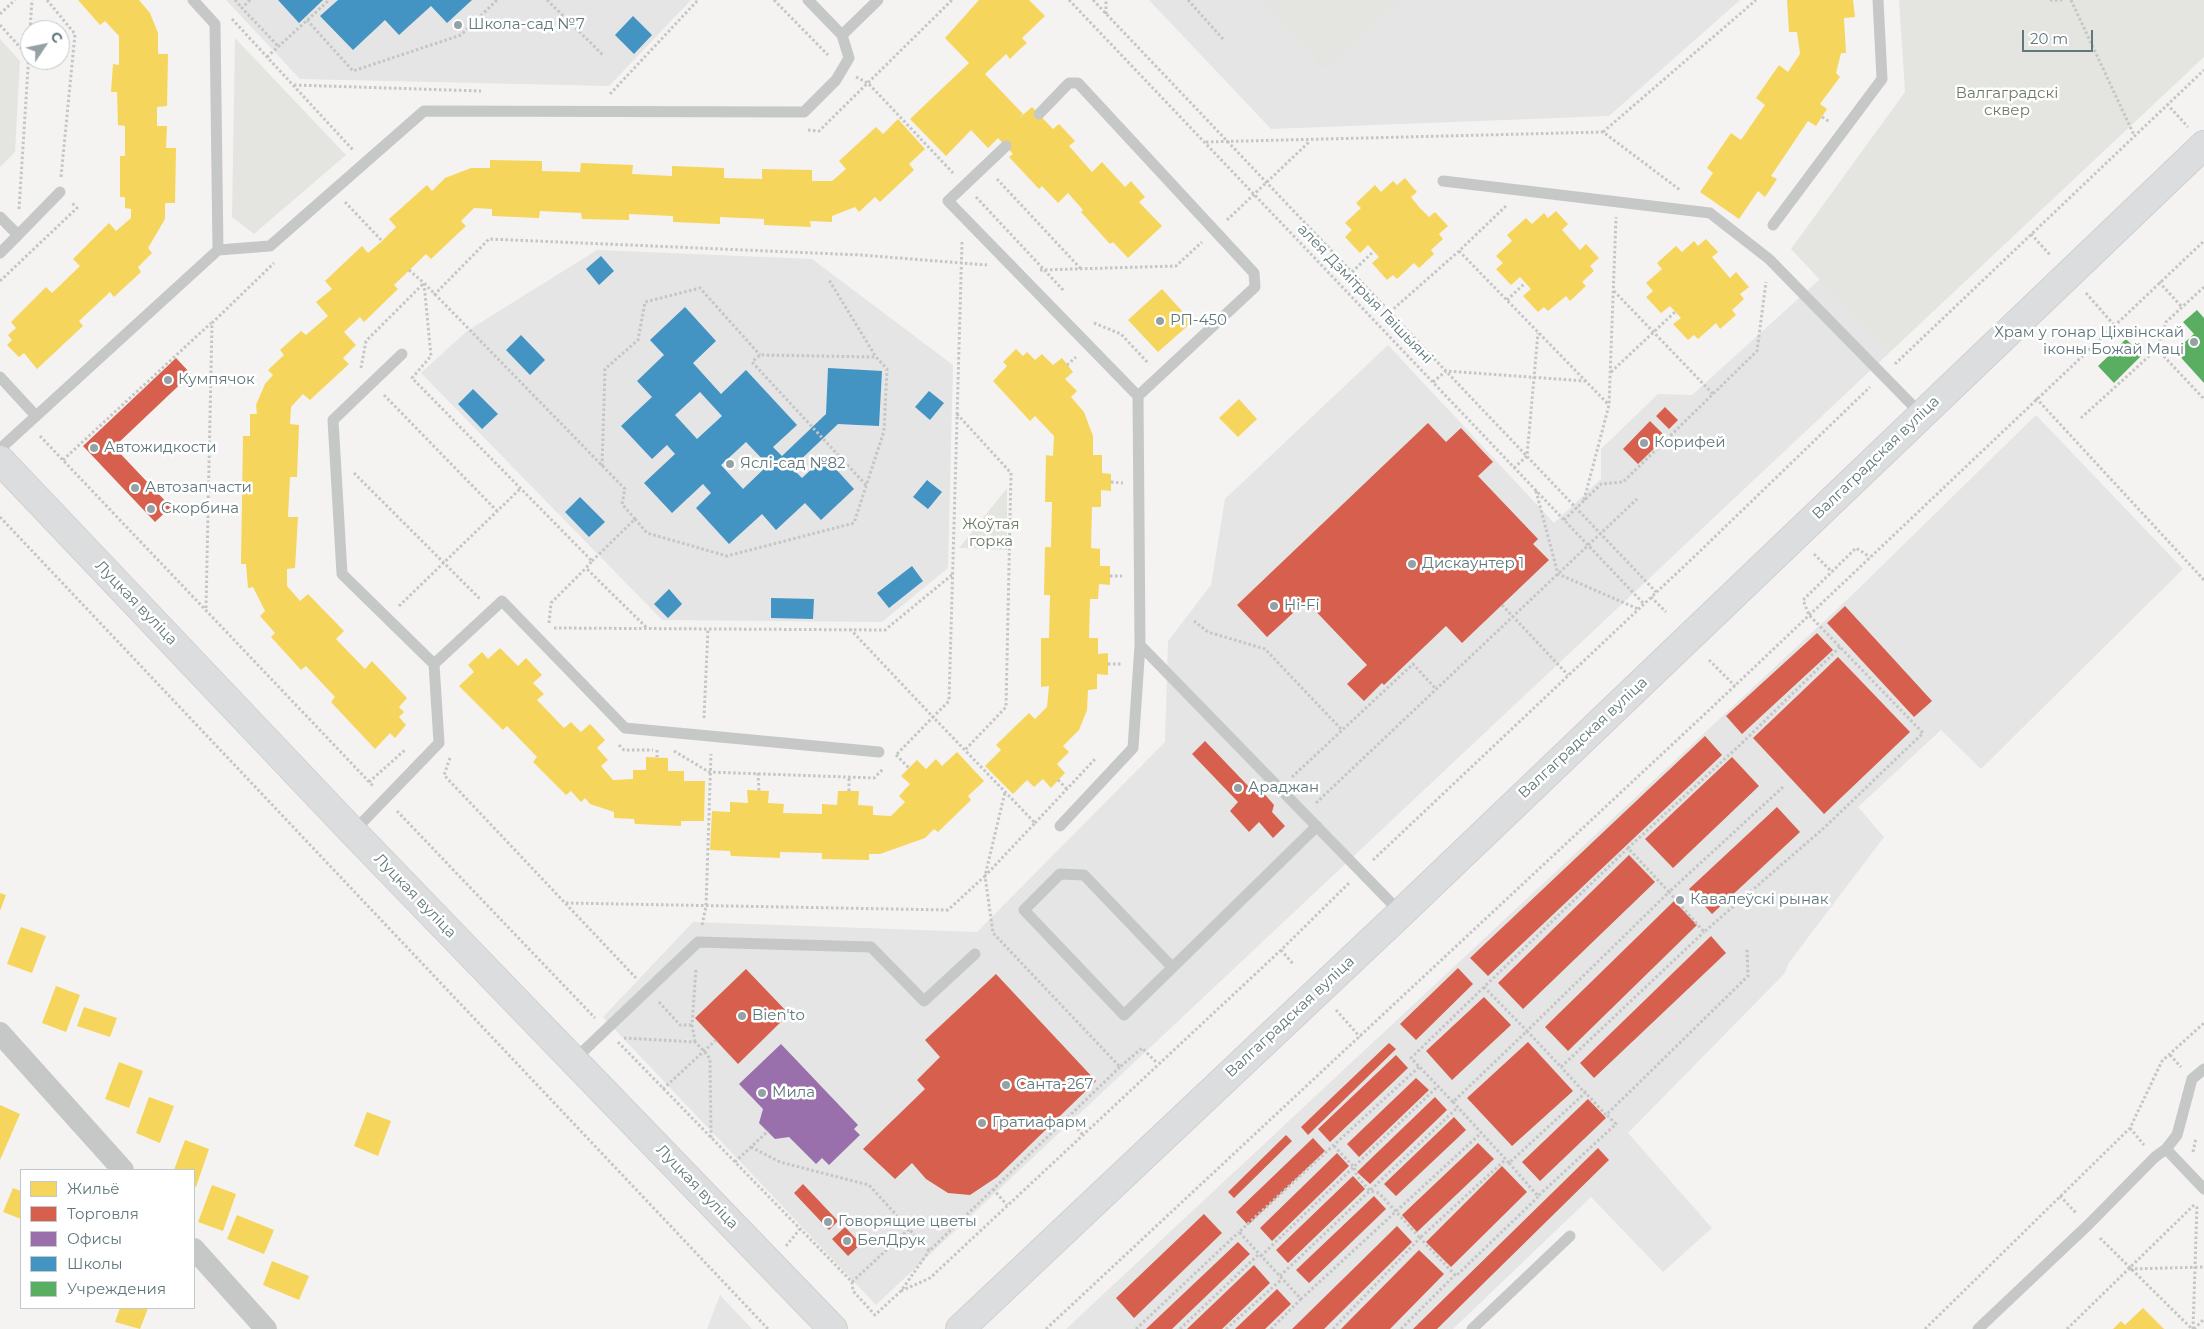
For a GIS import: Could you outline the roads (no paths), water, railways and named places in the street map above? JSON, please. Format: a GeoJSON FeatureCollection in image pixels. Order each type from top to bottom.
{"type":"FeatureCollection","features":[{"type":"Feature","properties":{"kind":"main road","name":"Валгаградская вуліца"},"geometry":{"type":"LineString","coordinates":[[960,1329],[1735,595],[2198,138]]}},
{"type":"Feature","properties":{"kind":"main road","name":"Луцкая вуліца"},"geometry":{"type":"LineString","coordinates":[[0,460],[353,832],[833,1329]]}},
{"type":"Feature","properties":{"kind":"street"},"geometry":{"type":"LineString","coordinates":[[0,1033],[122,1169]]}},
{"type":"Feature","properties":{"kind":"street"},"geometry":{"type":"LineString","coordinates":[[195,1250],[266,1329]]}},
{"type":"Feature","properties":{"kind":"lane"},"geometry":{"type":"LineString","coordinates":[[193,0],[215,24],[218,250]]}},
{"type":"Feature","properties":{"kind":"lane"},"geometry":{"type":"LineString","coordinates":[[0,449],[218,250],[270,246],[424,111],[804,112],[836,80],[849,58],[842,35],[808,0]]}},
{"type":"Feature","properties":{"kind":"lane"},"geometry":{"type":"LineString","coordinates":[[842,35],[878,0]]}},
{"type":"Feature","properties":{"kind":"lane"},"geometry":{"type":"LineString","coordinates":[[1773,225],[1882,79],[1878,0]]}},
{"type":"Feature","properties":{"kind":"lane"},"geometry":{"type":"LineString","coordinates":[[1039,114],[1069,83],[1078,83],[1254,273],[1255,287],[1138,396]]}},
{"type":"Feature","properties":{"kind":"lane"},"geometry":{"type":"LineString","coordinates":[[1006,146],[948,201],[1138,396],[1140,645],[1133,748],[1060,826]]}},
{"type":"Feature","properties":{"kind":"lane"},"geometry":{"type":"LineString","coordinates":[[1443,181],[1710,213],[1769,260],[1920,414]]}},
{"type":"Feature","properties":{"kind":"lane"},"geometry":{"type":"LineString","coordinates":[[0,253],[60,192]]}},
{"type":"Feature","properties":{"kind":"lane"},"geometry":{"type":"LineString","coordinates":[[0,217],[18,235]]}},
{"type":"Feature","properties":{"kind":"lane"},"geometry":{"type":"LineString","coordinates":[[353,832],[439,743],[434,664],[342,574],[332,420],[402,354]]}},
{"type":"Feature","properties":{"kind":"lane"},"geometry":{"type":"LineString","coordinates":[[0,377],[32,420]]}},
{"type":"Feature","properties":{"kind":"lane"},"geometry":{"type":"LineString","coordinates":[[434,664],[502,601],[625,728],[879,752]]}},
{"type":"Feature","properties":{"kind":"lane"},"geometry":{"type":"LineString","coordinates":[[1140,645],[1401,913]]}},
{"type":"Feature","properties":{"kind":"lane"},"geometry":{"type":"LineString","coordinates":[[1172,967],[1084,875],[1060,874],[1024,910],[1124,1014],[1172,967],[1316,826]]}},
{"type":"Feature","properties":{"kind":"lane"},"geometry":{"type":"LineString","coordinates":[[574,1060],[648,992],[698,942],[871,946],[924,1001],[975,954]]}},
{"type":"Feature","properties":{"kind":"lane"},"geometry":{"type":"LineString","coordinates":[[1978,1329],[2088,1225],[2155,1157],[2166,1150],[2177,1135],[2192,1080],[2204,1069]]}},
{"type":"Feature","properties":{"kind":"lane"},"geometry":{"type":"LineString","coordinates":[[2166,1150],[2204,1189]]}},
{"type":"Feature","properties":{"kind":"lane"},"geometry":{"type":"LineString","coordinates":[[1472,1329],[1570,1236]]}},
{"type":"Feature","properties":{"kind":"place","name":"Школа-сад №7"},"geometry":{"type":"Point","coordinates":[458,25]}},
{"type":"Feature","properties":{"kind":"place","name":"РП-450"},"geometry":{"type":"Point","coordinates":[1160,321]}},
{"type":"Feature","properties":{"kind":"place","name":"Храм у гонар Ціхвінскай іконы Божай Маці"},"geometry":{"type":"Point","coordinates":[2194,342]}},
{"type":"Feature","properties":{"kind":"place","name":"Кумпячок"},"geometry":{"type":"Point","coordinates":[168,380]}},
{"type":"Feature","properties":{"kind":"place","name":"Корифей"},"geometry":{"type":"Point","coordinates":[1644,443]}},
{"type":"Feature","properties":{"kind":"place","name":"Автожидкости"},"geometry":{"type":"Point","coordinates":[94,448]}},
{"type":"Feature","properties":{"kind":"place","name":"Яслі-сад №82"},"geometry":{"type":"Point","coordinates":[730,464]}},
{"type":"Feature","properties":{"kind":"place","name":"Автозапчасти"},"geometry":{"type":"Point","coordinates":[135,488]}},
{"type":"Feature","properties":{"kind":"place","name":"Скорбина"},"geometry":{"type":"Point","coordinates":[151,509]}},
{"type":"Feature","properties":{"kind":"place","name":"Дискаунтер 1"},"geometry":{"type":"Point","coordinates":[1412,564]}},
{"type":"Feature","properties":{"kind":"place","name":"Hi-Fi"},"geometry":{"type":"Point","coordinates":[1274,606]}},
{"type":"Feature","properties":{"kind":"place","name":"Араджан"},"geometry":{"type":"Point","coordinates":[1238,788]}},
{"type":"Feature","properties":{"kind":"place","name":"Кавалеўскі рынак"},"geometry":{"type":"Point","coordinates":[1680,900]}},
{"type":"Feature","properties":{"kind":"place","name":"Bien'to"},"geometry":{"type":"Point","coordinates":[742,1016]}},
{"type":"Feature","properties":{"kind":"place","name":"Санта-267"},"geometry":{"type":"Point","coordinates":[1006,1085]}},
{"type":"Feature","properties":{"kind":"place","name":"Мила"},"geometry":{"type":"Point","coordinates":[762,1093]}},
{"type":"Feature","properties":{"kind":"place","name":"Гратиафарм"},"geometry":{"type":"Point","coordinates":[982,1123]}},
{"type":"Feature","properties":{"kind":"place","name":"Говорящие цветы"},"geometry":{"type":"Point","coordinates":[828,1222]}},
{"type":"Feature","properties":{"kind":"place","name":"БелДрук"},"geometry":{"type":"Point","coordinates":[847,1241]}},
{"type":"Feature","properties":{"kind":"park label","name":"Валгаградскі сквер"},"geometry":{"type":"Point","coordinates":[2007,102]}},
{"type":"Feature","properties":{"kind":"park label","name":"Жоўтая горка"},"geometry":{"type":"Point","coordinates":[991,534]}}]}
